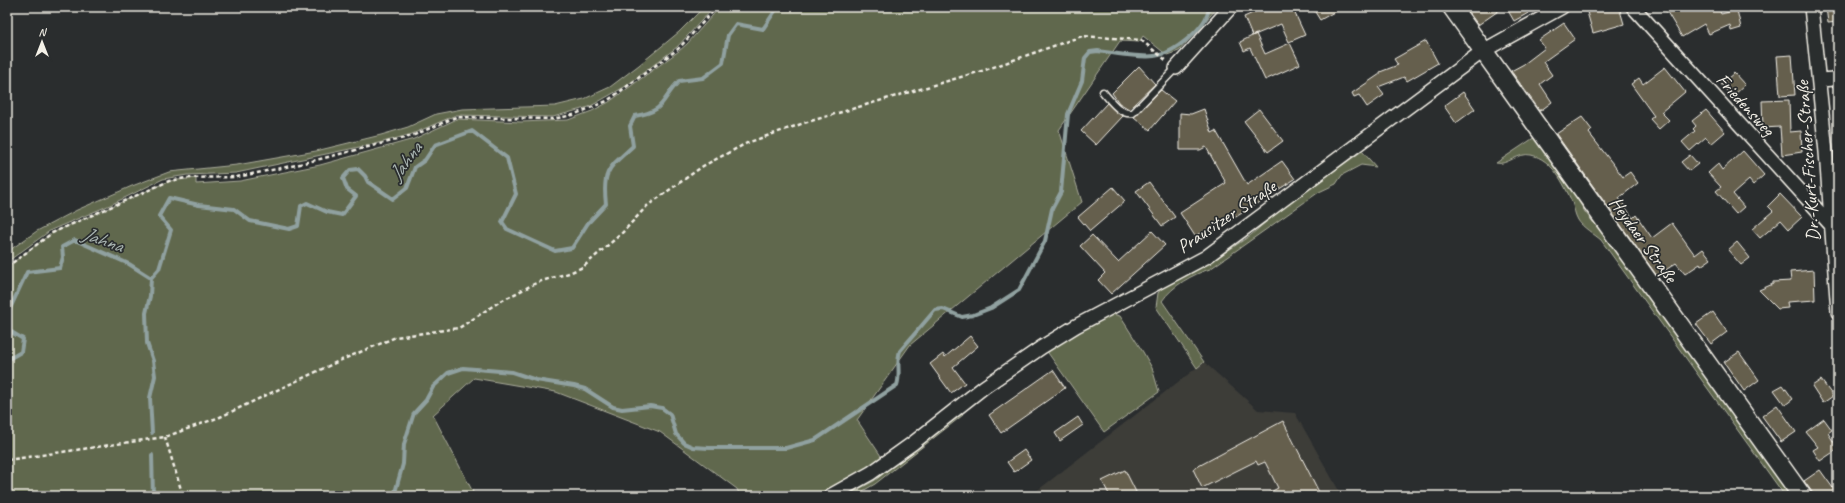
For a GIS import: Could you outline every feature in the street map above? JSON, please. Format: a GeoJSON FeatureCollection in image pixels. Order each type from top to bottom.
{"type":"FeatureCollection","features":[{"type":"Feature","properties":{"kind":"main road","name":"Heydaer Straße"},"geometry":{"type":"LineString","coordinates":[[1452,7],[1802,496]]}},
{"type":"Feature","properties":{"kind":"street"},"geometry":{"type":"LineString","coordinates":[[1176,68],[1231,7]]}},
{"type":"Feature","properties":{"kind":"street","name":"Prausitzer Straße"},"geometry":{"type":"LineString","coordinates":[[830,496],[871,474],[1013,366],[1076,326],[1206,257],[1483,51],[1562,7]]}},
{"type":"Feature","properties":{"kind":"street","name":"Friedensweg"},"geometry":{"type":"LineString","coordinates":[[1633,7],[1831,225]]}},
{"type":"Feature","properties":{"kind":"street","name":"Dr.-Kurt-Fischer-Straße"},"geometry":{"type":"LineString","coordinates":[[1811,7],[1820,80],[1838,312]]}},
{"type":"Feature","properties":{"kind":"street"},"geometry":{"type":"LineString","coordinates":[[1820,80],[1834,79],[1838,82]]}},
{"type":"Feature","properties":{"kind":"lane"},"geometry":{"type":"LineString","coordinates":[[1103,92],[1120,111],[1129,114],[1133,113],[1176,68]]}},
{"type":"Feature","properties":{"kind":"path"},"geometry":{"type":"LineString","coordinates":[[7,267],[52,233],[169,181],[191,178],[237,176],[296,165],[412,136],[456,117],[553,119],[573,115],[607,100],[678,49],[717,7]]}},
{"type":"Feature","properties":{"kind":"path"},"geometry":{"type":"LineString","coordinates":[[7,460],[165,438],[220,417],[396,337],[459,328],[499,302],[538,282],[569,273],[583,267],[622,233],[647,206],[703,166],[747,143],[804,123],[985,70],[1082,36],[1141,40],[1176,68]]}},
{"type":"Feature","properties":{"kind":"path"},"geometry":{"type":"LineString","coordinates":[[165,438],[183,496]]}},
{"type":"Feature","properties":{"kind":"shaded area"},"geometry":{"type":"Polygon","coordinates":[[[1204,362],[1258,410],[1295,413],[1342,496],[1030,496],[1204,362]]]}},
{"type":"Feature","properties":{"kind":"green space"},"geometry":{"type":"Polygon","coordinates":[[[704,7],[714,7],[677,47],[626,86],[589,107],[553,117],[456,115],[412,134],[383,142],[236,173],[187,175],[163,179],[110,205],[51,230],[7,262],[7,252],[37,231],[77,210],[169,172],[237,165],[316,151],[381,135],[408,127],[436,114],[462,109],[555,106],[584,99],[610,87],[639,65],[679,32],[704,7]]]}},
{"type":"Feature","properties":{"kind":"green space"},"geometry":{"type":"Polygon","coordinates":[[[720,7],[1218,7],[1179,51],[1167,55],[1143,36],[1139,42],[1120,41],[1059,130],[1082,202],[910,345],[857,420],[883,459],[849,482],[816,496],[740,496],[737,489],[660,432],[556,392],[474,378],[433,415],[475,496],[7,496],[7,267],[52,233],[169,181],[196,178],[196,184],[240,181],[320,165],[414,139],[457,119],[521,122],[568,120],[592,111],[609,102],[679,51],[720,7]]]}},
{"type":"Feature","properties":{"kind":"green space"},"geometry":{"type":"Polygon","coordinates":[[[1535,137],[1568,182],[1585,212],[1650,294],[1667,324],[1693,356],[1793,496],[1785,496],[1601,240],[1580,223],[1561,180],[1551,167],[1538,157],[1531,155],[1522,155],[1504,163],[1496,163],[1535,137]]]}},
{"type":"Feature","properties":{"kind":"green space"},"geometry":{"type":"Polygon","coordinates":[[[1362,151],[1376,167],[1361,165],[1342,175],[1336,184],[1319,192],[1210,269],[1190,277],[1171,290],[1162,301],[1204,362],[1197,368],[1156,307],[1158,293],[1162,288],[1188,272],[1208,264],[1251,235],[1277,212],[1362,151]]]}},
{"type":"Feature","properties":{"kind":"green space"},"geometry":{"type":"Polygon","coordinates":[[[1112,314],[1120,316],[1143,352],[1152,368],[1159,392],[1104,432],[1046,350],[1112,314]]]}},
{"type":"Feature","properties":{"kind":"green space"},"geometry":{"type":"Polygon","coordinates":[[[960,413],[963,415],[875,484],[854,496],[845,496],[874,481],[960,413]]]}},
{"type":"Feature","properties":{"kind":"building"},"geometry":{"type":"Polygon","coordinates":[[[1266,7],[1292,7],[1305,35],[1289,42],[1281,24],[1252,36],[1244,17],[1266,7]]]}},
{"type":"Feature","properties":{"kind":"building"},"geometry":{"type":"Polygon","coordinates":[[[1312,7],[1343,7],[1320,20],[1312,7]]]}},
{"type":"Feature","properties":{"kind":"building"},"geometry":{"type":"Polygon","coordinates":[[[1465,7],[1504,7],[1478,25],[1465,7]]]}},
{"type":"Feature","properties":{"kind":"building"},"geometry":{"type":"Polygon","coordinates":[[[1506,7],[1539,7],[1514,21],[1506,7]]]}},
{"type":"Feature","properties":{"kind":"building"},"geometry":{"type":"Polygon","coordinates":[[[1604,7],[1619,7],[1624,24],[1593,33],[1587,12],[1604,7]]]}},
{"type":"Feature","properties":{"kind":"building"},"geometry":{"type":"Polygon","coordinates":[[[1664,7],[1718,7],[1721,14],[1737,10],[1741,28],[1731,31],[1730,25],[1709,34],[1704,24],[1682,37],[1664,7]]]}},
{"type":"Feature","properties":{"kind":"building"},"geometry":{"type":"Polygon","coordinates":[[[1826,7],[1838,7],[1838,22],[1828,23],[1826,7]]]}},
{"type":"Feature","properties":{"kind":"building"},"geometry":{"type":"Polygon","coordinates":[[[1564,23],[1575,39],[1543,62],[1552,75],[1540,84],[1552,102],[1540,111],[1511,71],[1524,64],[1545,48],[1539,40],[1564,23]]]}},
{"type":"Feature","properties":{"kind":"building"},"geometry":{"type":"Polygon","coordinates":[[[1256,34],[1265,54],[1290,43],[1300,64],[1265,80],[1250,48],[1244,51],[1240,42],[1256,34]]]}},
{"type":"Feature","properties":{"kind":"building"},"geometry":{"type":"Polygon","coordinates":[[[1426,41],[1438,63],[1407,81],[1404,77],[1378,87],[1384,95],[1367,107],[1359,95],[1354,97],[1352,93],[1380,74],[1380,72],[1398,65],[1394,59],[1426,41]]]}},
{"type":"Feature","properties":{"kind":"building"},"geometry":{"type":"Polygon","coordinates":[[[1792,55],[1795,95],[1780,96],[1777,56],[1792,55]]]}},
{"type":"Feature","properties":{"kind":"building"},"geometry":{"type":"Polygon","coordinates":[[[1139,66],[1155,84],[1129,109],[1119,103],[1112,93],[1139,66]]]}},
{"type":"Feature","properties":{"kind":"building"},"geometry":{"type":"Polygon","coordinates":[[[1665,67],[1685,92],[1661,112],[1669,120],[1659,129],[1650,119],[1654,116],[1631,84],[1639,78],[1643,84],[1665,67]]]}},
{"type":"Feature","properties":{"kind":"building"},"geometry":{"type":"Polygon","coordinates":[[[1734,73],[1745,85],[1732,97],[1721,84],[1734,73]]]}},
{"type":"Feature","properties":{"kind":"building"},"geometry":{"type":"Polygon","coordinates":[[[1161,90],[1175,101],[1150,130],[1134,117],[1161,90]]]}},
{"type":"Feature","properties":{"kind":"building"},"geometry":{"type":"Polygon","coordinates":[[[1463,92],[1475,109],[1456,123],[1444,106],[1463,92]]]}},
{"type":"Feature","properties":{"kind":"building"},"geometry":{"type":"Polygon","coordinates":[[[1789,100],[1790,132],[1801,131],[1802,152],[1782,155],[1780,127],[1763,128],[1762,101],[1789,100]]]}},
{"type":"Feature","properties":{"kind":"building"},"geometry":{"type":"Polygon","coordinates":[[[1107,103],[1123,116],[1096,145],[1081,131],[1107,103]]]}},
{"type":"Feature","properties":{"kind":"building"},"geometry":{"type":"Polygon","coordinates":[[[1204,109],[1212,133],[1216,131],[1247,185],[1282,161],[1295,179],[1203,238],[1200,233],[1195,236],[1180,213],[1226,183],[1206,147],[1200,150],[1180,150],[1180,113],[1191,114],[1204,109]]]}},
{"type":"Feature","properties":{"kind":"building"},"geometry":{"type":"Polygon","coordinates":[[[1259,109],[1283,141],[1268,152],[1244,121],[1259,109]]]}},
{"type":"Feature","properties":{"kind":"building"},"geometry":{"type":"Polygon","coordinates":[[[1706,110],[1725,132],[1711,144],[1706,137],[1690,151],[1682,142],[1695,131],[1693,129],[1696,126],[1692,121],[1706,110]]]}},
{"type":"Feature","properties":{"kind":"building"},"geometry":{"type":"Polygon","coordinates":[[[1582,117],[1592,130],[1589,133],[1623,177],[1630,172],[1638,183],[1619,198],[1633,218],[1636,215],[1652,238],[1672,223],[1695,255],[1703,249],[1711,259],[1685,274],[1676,263],[1657,276],[1556,134],[1582,117]]]}},
{"type":"Feature","properties":{"kind":"building"},"geometry":{"type":"Polygon","coordinates":[[[1743,151],[1764,175],[1753,185],[1749,180],[1733,194],[1744,207],[1736,214],[1716,191],[1721,187],[1708,173],[1718,164],[1722,170],[1743,151]]]}},
{"type":"Feature","properties":{"kind":"building"},"geometry":{"type":"Polygon","coordinates":[[[1690,155],[1698,164],[1689,171],[1681,162],[1690,155]]]}},
{"type":"Feature","properties":{"kind":"building"},"geometry":{"type":"Polygon","coordinates":[[[1149,182],[1175,217],[1162,226],[1136,191],[1149,182]]]}},
{"type":"Feature","properties":{"kind":"building"},"geometry":{"type":"Polygon","coordinates":[[[1113,187],[1125,201],[1090,231],[1078,217],[1113,187]]]}},
{"type":"Feature","properties":{"kind":"building"},"geometry":{"type":"Polygon","coordinates":[[[1780,194],[1802,217],[1789,229],[1781,220],[1760,238],[1752,229],[1773,211],[1768,206],[1780,194]]]}},
{"type":"Feature","properties":{"kind":"building"},"geometry":{"type":"Polygon","coordinates":[[[1152,231],[1165,245],[1111,294],[1098,280],[1105,273],[1080,246],[1092,235],[1118,262],[1152,231]]]}},
{"type":"Feature","properties":{"kind":"building"},"geometry":{"type":"Polygon","coordinates":[[[1737,242],[1750,258],[1741,265],[1728,250],[1737,242]]]}},
{"type":"Feature","properties":{"kind":"building"},"geometry":{"type":"Polygon","coordinates":[[[1814,270],[1815,300],[1787,302],[1788,308],[1778,309],[1759,290],[1773,284],[1773,282],[1791,281],[1790,272],[1814,270]]]}},
{"type":"Feature","properties":{"kind":"building"},"geometry":{"type":"Polygon","coordinates":[[[1713,312],[1727,332],[1711,344],[1696,324],[1713,312]]]}},
{"type":"Feature","properties":{"kind":"building"},"geometry":{"type":"Polygon","coordinates":[[[970,336],[978,346],[953,367],[965,383],[951,393],[930,364],[943,354],[945,357],[970,336]]]}},
{"type":"Feature","properties":{"kind":"building"},"geometry":{"type":"Polygon","coordinates":[[[1739,352],[1759,380],[1744,391],[1724,362],[1739,352]]]}},
{"type":"Feature","properties":{"kind":"building"},"geometry":{"type":"Polygon","coordinates":[[[1053,370],[1065,388],[1001,433],[989,415],[1053,370]]]}},
{"type":"Feature","properties":{"kind":"building"},"geometry":{"type":"Polygon","coordinates":[[[1821,380],[1833,396],[1823,403],[1812,386],[1821,380]]]}},
{"type":"Feature","properties":{"kind":"building"},"geometry":{"type":"Polygon","coordinates":[[[1783,385],[1793,399],[1785,405],[1774,390],[1783,385]]]}},
{"type":"Feature","properties":{"kind":"building"},"geometry":{"type":"Polygon","coordinates":[[[1777,405],[1796,432],[1781,442],[1762,416],[1777,405]]]}},
{"type":"Feature","properties":{"kind":"building"},"geometry":{"type":"Polygon","coordinates":[[[1078,417],[1083,425],[1060,441],[1055,433],[1078,417]]]}},
{"type":"Feature","properties":{"kind":"building"},"geometry":{"type":"Polygon","coordinates":[[[1824,419],[1832,430],[1828,433],[1838,449],[1820,461],[1813,450],[1818,447],[1806,432],[1824,419]]]}},
{"type":"Feature","properties":{"kind":"building"},"geometry":{"type":"Polygon","coordinates":[[[1283,421],[1321,496],[1263,496],[1278,488],[1265,462],[1258,465],[1256,461],[1202,488],[1193,469],[1283,421]]]}},
{"type":"Feature","properties":{"kind":"building"},"geometry":{"type":"Polygon","coordinates":[[[1024,450],[1031,460],[1014,472],[1007,462],[1024,450]]]}},
{"type":"Feature","properties":{"kind":"building"},"geometry":{"type":"Polygon","coordinates":[[[1125,470],[1138,496],[1110,496],[1102,481],[1125,470]]]}},
{"type":"Feature","properties":{"kind":"building"},"geometry":{"type":"Polygon","coordinates":[[[1820,470],[1838,496],[1815,496],[1804,481],[1820,470]]]}},
{"type":"Feature","properties":{"kind":"waterway","name":"Jahna"},"geometry":{"type":"LineString","coordinates":[[7,315],[27,272],[60,268],[63,257],[62,247],[75,240],[129,264],[151,278],[159,269],[171,230],[159,216],[169,198],[199,205],[234,209],[250,221],[289,229],[298,226],[301,206],[307,203],[327,212],[342,215],[356,196],[347,189],[343,178],[350,170],[358,169],[365,176],[368,182],[393,199],[407,188],[415,167],[425,160],[435,145],[472,131],[507,158],[516,194],[502,222],[507,229],[555,251],[572,248],[588,223],[606,204],[606,177],[613,165],[633,146],[630,126],[635,116],[645,114],[658,108],[679,81],[703,78],[723,63],[728,35],[736,24],[763,29],[777,8],[776,7]]}},
{"type":"Feature","properties":{"kind":"waterway"},"geometry":{"type":"LineString","coordinates":[[394,496],[403,464],[404,444],[414,413],[426,400],[433,387],[448,373],[463,368],[512,372],[536,380],[574,386],[585,389],[613,407],[622,409],[650,406],[662,408],[670,414],[676,434],[684,443],[693,447],[786,448],[815,440],[897,385],[899,377],[898,359],[900,351],[935,310],[943,309],[962,317],[973,315],[991,308],[1019,290],[1045,241],[1052,209],[1061,192],[1068,114],[1082,81],[1085,58],[1090,52],[1098,51],[1142,56],[1162,54],[1179,45],[1196,31],[1203,23],[1209,7]]}},
{"type":"Feature","properties":{"kind":"waterway"},"geometry":{"type":"LineString","coordinates":[[151,278],[150,296],[146,313],[147,343],[153,361],[155,376],[150,398],[152,433]]}},
{"type":"Feature","properties":{"kind":"waterway","name":"Jahna"},"geometry":{"type":"LineString","coordinates":[[7,323],[8,330],[23,339],[21,352],[7,360]]}},
{"type":"Feature","properties":{"kind":"waterway"},"geometry":{"type":"LineString","coordinates":[[152,455],[153,496]]}}]}
